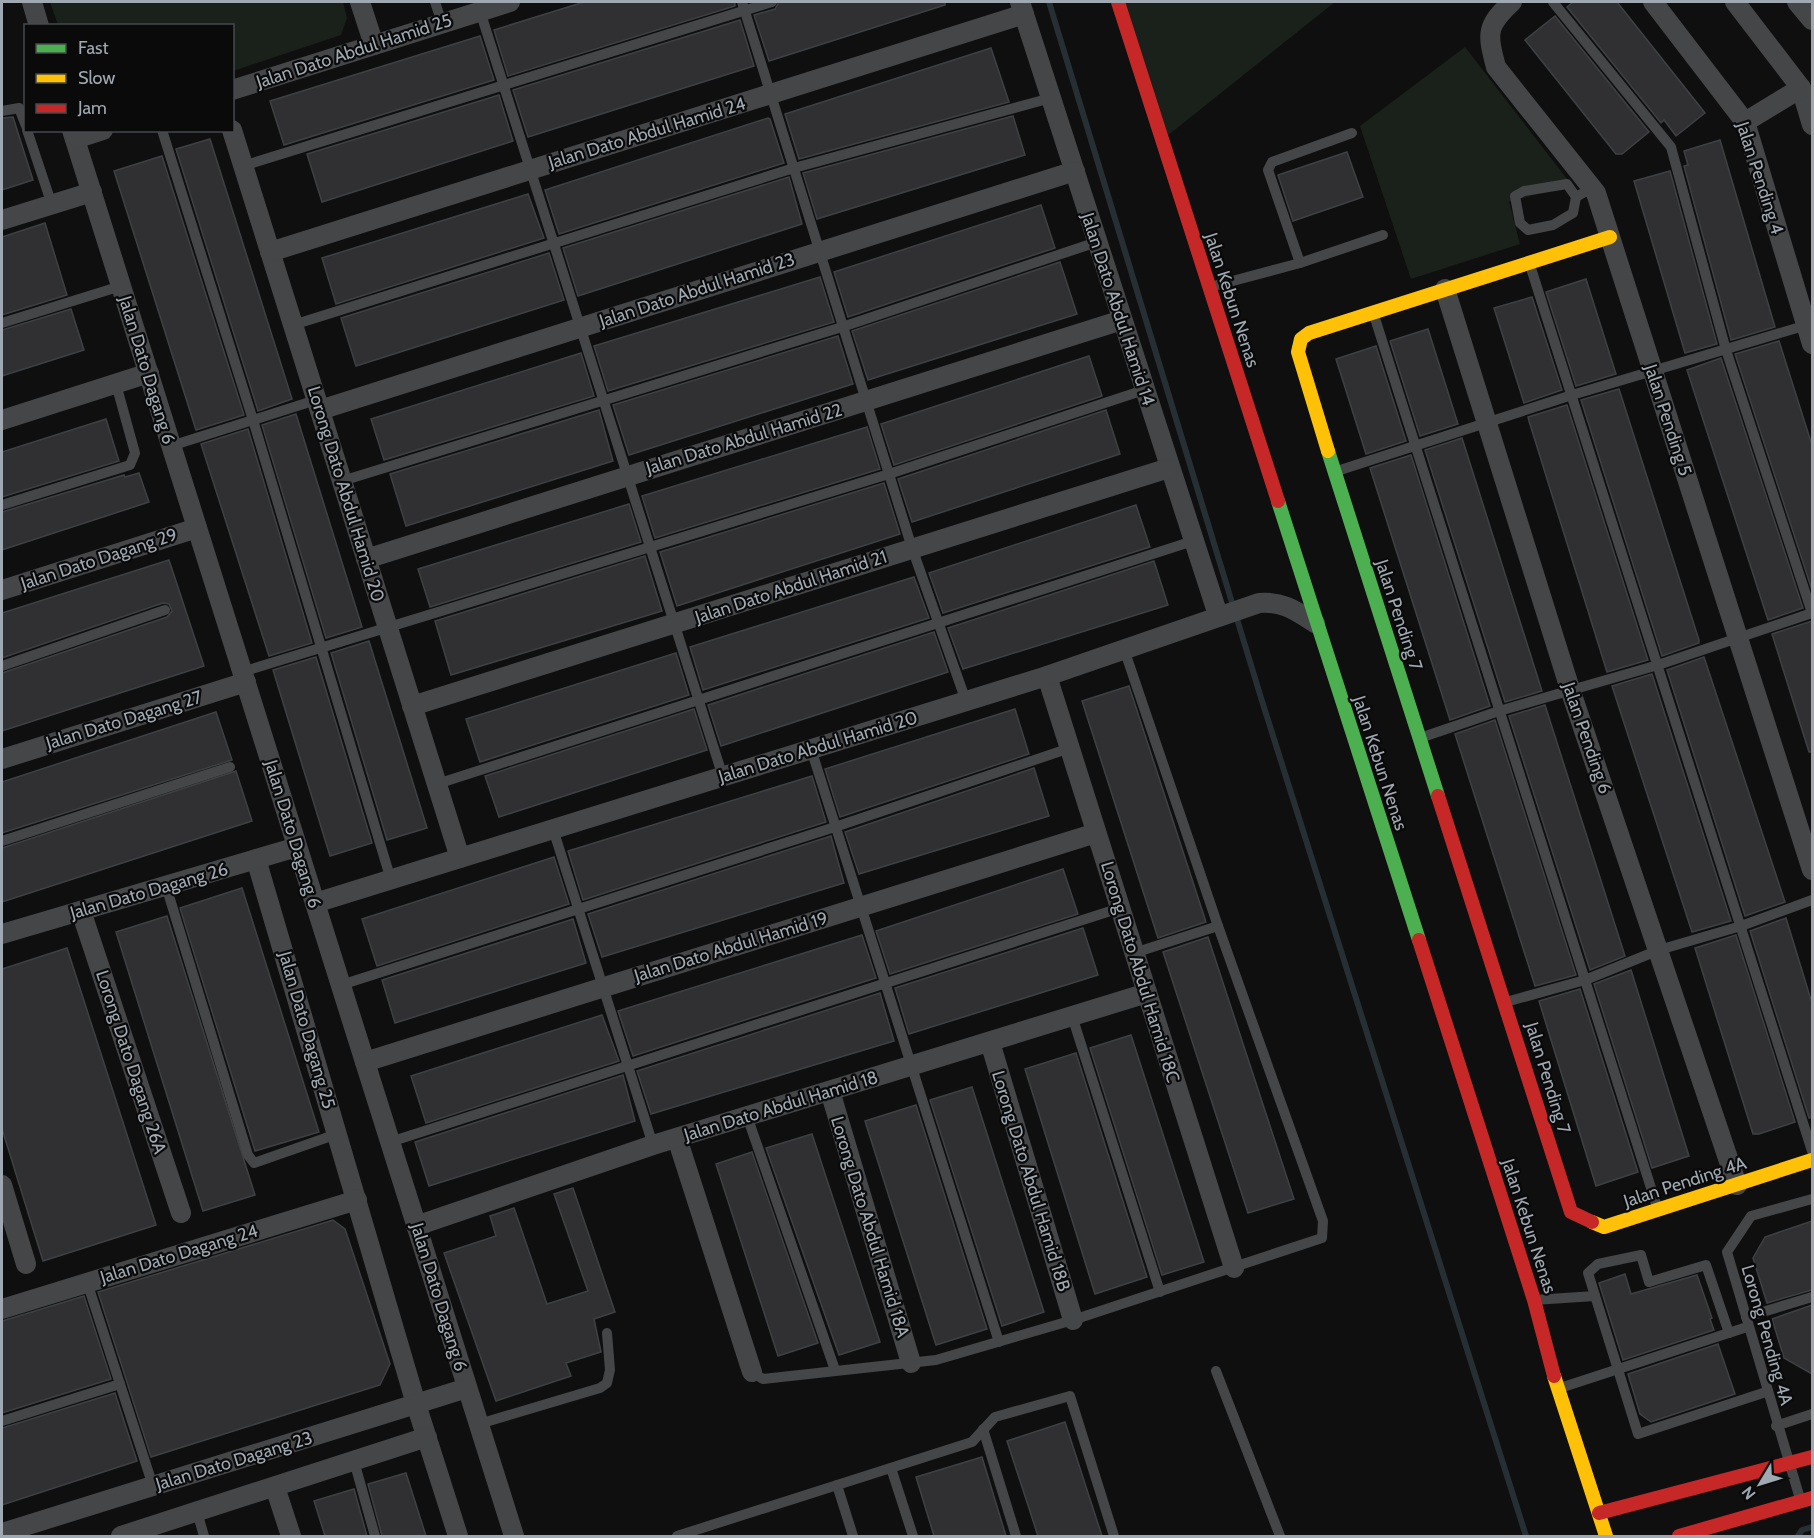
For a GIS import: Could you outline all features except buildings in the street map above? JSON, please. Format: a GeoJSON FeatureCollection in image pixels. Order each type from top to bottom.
{"type":"FeatureCollection","features":[{"type":"Feature","properties":{"kind":"street"},"geometry":{"type":"LineString","coordinates":[[32,2],[38,24]]}},
{"type":"Feature","properties":{"kind":"street"},"geometry":{"type":"LineString","coordinates":[[360,2],[374,45]]}},
{"type":"Feature","properties":{"kind":"street","name":"Jalan Dato Abdul Hamid 25"},"geometry":{"type":"LineString","coordinates":[[234,89],[510,2]]}},
{"type":"Feature","properties":{"kind":"street","name":"Jalan Kebun Nenas"},"geometry":{"type":"LineString","coordinates":[[1118,2],[1534,1300],[1557,1389],[1606,1536]]}},
{"type":"Feature","properties":{"kind":"street","name":"Jalan Pending 5"},"geometry":{"type":"LineString","coordinates":[[1512,2],[1493,20],[1490,42],[1496,67],[1584,192],[1610,237],[1812,870]]}},
{"type":"Feature","properties":{"kind":"street","name":"Jalan Pending 4"},"geometry":{"type":"LineString","coordinates":[[1653,2],[1745,122],[1810,334]]}},
{"type":"Feature","properties":{"kind":"street"},"geometry":{"type":"LineString","coordinates":[[1736,2],[1801,88],[1812,125]]}},
{"type":"Feature","properties":{"kind":"street"},"geometry":{"type":"LineString","coordinates":[[1797,2],[1812,20]]}},
{"type":"Feature","properties":{"kind":"street","name":"Jalan Dato Abdul Hamid 24"},"geometry":{"type":"LineString","coordinates":[[270,252],[772,93],[1022,8]]}},
{"type":"Feature","properties":{"kind":"street","name":"Jalan Dato Abdul Hamid 14"},"geometry":{"type":"LineString","coordinates":[[1022,8],[1218,615]]}},
{"type":"Feature","properties":{"kind":"street"},"geometry":{"type":"LineString","coordinates":[[1745,122],[1801,88]]}},
{"type":"Feature","properties":{"kind":"street"},"geometry":{"type":"LineString","coordinates":[[74,135],[91,132]]}},
{"type":"Feature","properties":{"kind":"street","name":"Lorong Dato Abdul Hamid 20"},"geometry":{"type":"LineString","coordinates":[[233,132],[460,858]]}},
{"type":"Feature","properties":{"kind":"street","name":"Jalan Dato Dagang 6"},"geometry":{"type":"LineString","coordinates":[[74,135],[514,1536]]}},
{"type":"Feature","properties":{"kind":"street","name":"Jalan Dato Abdul Hamid 23"},"geometry":{"type":"LineString","coordinates":[[318,405],[580,327],[1075,171]]}},
{"type":"Feature","properties":{"kind":"street"},"geometry":{"type":"LineString","coordinates":[[2,220],[92,192]]}},
{"type":"Feature","properties":{"kind":"street","name":"Jalan Pending 7"},"geometry":{"type":"LineString","coordinates":[[1571,1212],[1506,1002],[1334,472],[1298,352],[1301,339],[1309,333],[1610,237]]}},
{"type":"Feature","properties":{"kind":"street","name":"Jalan Pending 6"},"geometry":{"type":"LineString","coordinates":[[1445,289],[1570,689],[1737,1185]]}},
{"type":"Feature","properties":{"kind":"street","name":"Jalan Dato Abdul Hamid 22"},"geometry":{"type":"LineString","coordinates":[[366,559],[1122,320]]}},
{"type":"Feature","properties":{"kind":"street"},"geometry":{"type":"LineString","coordinates":[[2,420],[148,373]]}},
{"type":"Feature","properties":{"kind":"street","name":"Jalan Dato Abdul Hamid 21"},"geometry":{"type":"LineString","coordinates":[[412,706],[1169,468]]}},
{"type":"Feature","properties":{"kind":"street","name":"Jalan Dato Dagang 29"},"geometry":{"type":"LineString","coordinates":[[2,590],[197,528]]}},
{"type":"Feature","properties":{"kind":"street","name":"Jalan Dato Abdul Hamid 20"},"geometry":{"type":"LineString","coordinates":[[315,903],[1047,676],[1218,615],[1259,603],[1285,604],[1316,623]]}},
{"type":"Feature","properties":{"kind":"street","name":"Lorong Dato Abdul Hamid 18C"},"geometry":{"type":"LineString","coordinates":[[1047,676],[1234,1268]]}},
{"type":"Feature","properties":{"kind":"street","name":"Jalan Dato Dagang 27"},"geometry":{"type":"LineString","coordinates":[[2,759],[244,677]]}},
{"type":"Feature","properties":{"kind":"street","name":"Jalan Dato Abdul Hamid 19"},"geometry":{"type":"LineString","coordinates":[[365,1062],[1096,833]]}},
{"type":"Feature","properties":{"kind":"street","name":"Jalan Dato Dagang 26"},"geometry":{"type":"LineString","coordinates":[[2,934],[297,847]]}},
{"type":"Feature","properties":{"kind":"street","name":"Jalan Dato Dagang 25"},"geometry":{"type":"LineString","coordinates":[[256,859],[416,1404]]}},
{"type":"Feature","properties":{"kind":"street","name":"Lorong Dato Dagang 26A"},"geometry":{"type":"LineString","coordinates":[[81,911],[181,1213]]}},
{"type":"Feature","properties":{"kind":"street","name":"Jalan Dato Abdul Hamid 18"},"geometry":{"type":"LineString","coordinates":[[417,1226],[653,1145],[1147,993]]}},
{"type":"Feature","properties":{"kind":"street","name":"Lorong Dato Abdul Hamid 18B"},"geometry":{"type":"LineString","coordinates":[[990,1042],[1073,1320]]}},
{"type":"Feature","properties":{"kind":"street","name":"Lorong Dato Abdul Hamid 18A"},"geometry":{"type":"LineString","coordinates":[[830,1091],[911,1363]]}},
{"type":"Feature","properties":{"kind":"street"},"geometry":{"type":"LineString","coordinates":[[677,1138],[752,1372]]}},
{"type":"Feature","properties":{"kind":"street","name":"Jalan Pending 4A"},"geometry":{"type":"LineString","coordinates":[[1571,1212],[1604,1227],[1812,1160]]}},
{"type":"Feature","properties":{"kind":"street"},"geometry":{"type":"LineString","coordinates":[[2,1185],[27,1264]]}},
{"type":"Feature","properties":{"kind":"street","name":"Jalan Dato Dagang 24"},"geometry":{"type":"LineString","coordinates":[[2,1309],[357,1200]]}},
{"type":"Feature","properties":{"kind":"street","name":"Jalan Dato Dagang 23"},"geometry":{"type":"LineString","coordinates":[[2,1533],[467,1388]]}},
{"type":"Feature","properties":{"kind":"street"},"geometry":{"type":"LineString","coordinates":[[416,1404],[458,1536]]}},
{"type":"Feature","properties":{"kind":"street","name":"Jalan Dato Dagang 23"},"geometry":{"type":"LineString","coordinates":[[121,1536],[427,1437]]}},
{"type":"Feature","properties":{"kind":"street"},"geometry":{"type":"LineString","coordinates":[[1599,1513],[1812,1457]]}},
{"type":"Feature","properties":{"kind":"street"},"geometry":{"type":"LineString","coordinates":[[275,1487],[291,1536]]}},
{"type":"Feature","properties":{"kind":"street"},"geometry":{"type":"LineString","coordinates":[[1679,1536],[1807,1500]]}},
{"type":"Feature","properties":{"kind":"lane"},"geometry":{"type":"LineString","coordinates":[[435,2],[442,23]]}},
{"type":"Feature","properties":{"kind":"lane"},"geometry":{"type":"LineString","coordinates":[[243,166],[504,85],[743,6],[772,2]]}},
{"type":"Feature","properties":{"kind":"lane"},"geometry":{"type":"LineString","coordinates":[[1420,738],[1570,689],[1658,665],[1812,613],[1726,350],[1671,147],[1553,2]]}},
{"type":"Feature","properties":{"kind":"lane"},"geometry":{"type":"LineString","coordinates":[[743,6],[912,548],[966,701]]}},
{"type":"Feature","properties":{"kind":"lane"},"geometry":{"type":"LineString","coordinates":[[480,11],[723,777]]}},
{"type":"Feature","properties":{"kind":"lane"},"geometry":{"type":"LineString","coordinates":[[293,325],[794,168],[1051,98]]}},
{"type":"Feature","properties":{"kind":"lane"},"geometry":{"type":"LineString","coordinates":[[2,111],[19,108],[24,122]]}},
{"type":"Feature","properties":{"kind":"lane"},"geometry":{"type":"LineString","coordinates":[[27,132],[52,205]]}},
{"type":"Feature","properties":{"kind":"lane"},"geometry":{"type":"LineString","coordinates":[[163,132],[254,420],[390,880]]}},
{"type":"Feature","properties":{"kind":"lane"},"geometry":{"type":"LineString","coordinates":[[1300,263],[1268,170],[1272,162],[1352,133]]}},
{"type":"Feature","properties":{"kind":"lane"},"geometry":{"type":"LineString","coordinates":[[1567,184],[1584,192],[1573,213],[1553,225],[1528,230],[1520,223],[1515,196],[1524,190],[1567,184]]}},
{"type":"Feature","properties":{"kind":"lane"},"geometry":{"type":"LineString","coordinates":[[1210,287],[1300,263],[1383,235]]}},
{"type":"Feature","properties":{"kind":"lane"},"geometry":{"type":"LineString","coordinates":[[342,481],[842,327],[1097,242]]}},
{"type":"Feature","properties":{"kind":"lane"},"geometry":{"type":"LineString","coordinates":[[1529,262],[1812,1151]]}},
{"type":"Feature","properties":{"kind":"lane"},"geometry":{"type":"LineString","coordinates":[[2,323],[121,286]]}},
{"type":"Feature","properties":{"kind":"lane"},"geometry":{"type":"LineString","coordinates":[[1373,312],[1658,1210]]}},
{"type":"Feature","properties":{"kind":"lane"},"geometry":{"type":"LineString","coordinates":[[1334,472],[1572,395],[1726,350],[1810,334]]}},
{"type":"Feature","properties":{"kind":"lane"},"geometry":{"type":"LineString","coordinates":[[2,505],[130,465],[135,453],[116,384]]}},
{"type":"Feature","properties":{"kind":"lane"},"geometry":{"type":"LineString","coordinates":[[244,677],[321,647],[889,474],[1144,390]]}},
{"type":"Feature","properties":{"kind":"lane"},"geometry":{"type":"LineString","coordinates":[[171,446],[254,420],[318,405]]}},
{"type":"Feature","properties":{"kind":"lane"},"geometry":{"type":"LineString","coordinates":[[437,784],[1193,542]]}},
{"type":"Feature","properties":{"kind":"lane"},"geometry":{"type":"LineString","coordinates":[[2,666],[165,610]]}},
{"type":"Feature","properties":{"kind":"lane"},"geometry":{"type":"LineString","coordinates":[[752,1372],[763,1379],[936,1360],[1073,1320],[1322,1238],[1323,1221],[1218,926],[1124,649]]}},
{"type":"Feature","properties":{"kind":"lane"},"geometry":{"type":"LineString","coordinates":[[341,985],[835,827],[1070,748]]}},
{"type":"Feature","properties":{"kind":"lane"},"geometry":{"type":"LineString","coordinates":[[811,749],[999,1342]]}},
{"type":"Feature","properties":{"kind":"lane"},"geometry":{"type":"LineString","coordinates":[[2,841],[230,767]]}},
{"type":"Feature","properties":{"kind":"lane"},"geometry":{"type":"LineString","coordinates":[[553,829],[653,1145]]}},
{"type":"Feature","properties":{"kind":"lane"},"geometry":{"type":"LineString","coordinates":[[166,886],[248,1155],[254,1163],[337,1134]]}},
{"type":"Feature","properties":{"kind":"lane"},"geometry":{"type":"LineString","coordinates":[[1506,1002],[1585,980],[1659,950],[1741,926],[1812,900]]}},
{"type":"Feature","properties":{"kind":"lane"},"geometry":{"type":"LineString","coordinates":[[390,1142],[1120,908]]}},
{"type":"Feature","properties":{"kind":"lane"},"geometry":{"type":"LineString","coordinates":[[1134,953],[1218,926]]}},
{"type":"Feature","properties":{"kind":"lane"},"geometry":{"type":"LineString","coordinates":[[1072,1016],[1160,1292]]}},
{"type":"Feature","properties":{"kind":"lane"},"geometry":{"type":"LineString","coordinates":[[747,1116],[835,1370]]}},
{"type":"Feature","properties":{"kind":"lane","name":"Lorong Pending 4A"},"geometry":{"type":"LineString","coordinates":[[1807,1500],[1788,1465],[1727,1252],[1734,1238],[1751,1216],[1812,1199]]}},
{"type":"Feature","properties":{"kind":"lane"},"geometry":{"type":"LineString","coordinates":[[1729,1333],[1706,1265],[1649,1282],[1641,1255],[1598,1264],[1588,1273],[1638,1434],[1766,1392]]}},
{"type":"Feature","properties":{"kind":"lane"},"geometry":{"type":"LineString","coordinates":[[87,1282],[153,1486]]}},
{"type":"Feature","properties":{"kind":"lane"},"geometry":{"type":"LineString","coordinates":[[1534,1300],[1595,1296]]}},
{"type":"Feature","properties":{"kind":"lane"},"geometry":{"type":"LineString","coordinates":[[1557,1389],[1729,1333],[1746,1322],[1812,1297]]}},
{"type":"Feature","properties":{"kind":"lane"},"geometry":{"type":"LineString","coordinates":[[479,1424],[600,1388],[607,1383],[610,1370],[607,1333]]}},
{"type":"Feature","properties":{"kind":"lane"},"geometry":{"type":"LineString","coordinates":[[1216,1371],[1280,1536]]}},
{"type":"Feature","properties":{"kind":"lane"},"geometry":{"type":"LineString","coordinates":[[2,1421],[120,1384]]}},
{"type":"Feature","properties":{"kind":"lane"},"geometry":{"type":"LineString","coordinates":[[677,1536],[972,1442],[995,1417],[1070,1396],[1114,1536]]}},
{"type":"Feature","properties":{"kind":"lane"},"geometry":{"type":"LineString","coordinates":[[1776,1426],[1812,1414]]}},
{"type":"Feature","properties":{"kind":"lane"},"geometry":{"type":"LineString","coordinates":[[983,1430],[1016,1536]]}},
{"type":"Feature","properties":{"kind":"lane"},"geometry":{"type":"LineString","coordinates":[[354,1461],[375,1536]]}},
{"type":"Feature","properties":{"kind":"lane"},"geometry":{"type":"LineString","coordinates":[[891,1468],[913,1536]]}},
{"type":"Feature","properties":{"kind":"lane"},"geometry":{"type":"LineString","coordinates":[[837,1485],[853,1536]]}},
{"type":"Feature","properties":{"kind":"lane"},"geometry":{"type":"LineString","coordinates":[[197,1512],[204,1536]]}},
{"type":"Feature","properties":{"kind":"shaded area"},"geometry":{"type":"Polygon","coordinates":[[[50,2],[343,2],[347,18],[341,35],[234,71],[234,24],[58,24],[50,2]]]}},
{"type":"Feature","properties":{"kind":"shaded area"},"geometry":{"type":"Polygon","coordinates":[[[1121,2],[1335,2],[1162,140],[1121,2]]]}},
{"type":"Feature","properties":{"kind":"shaded area"},"geometry":{"type":"Polygon","coordinates":[[[1465,47],[1571,184],[1509,202],[1520,244],[1411,279],[1360,126],[1465,47]]]}},
{"type":"Feature","properties":{"kind":"waterway"},"geometry":{"type":"LineString","coordinates":[[1049,2],[1262,701],[1526,1536]]}},
{"type":"Feature","properties":{"kind":"waterway"},"geometry":{"type":"LineString","coordinates":[[1798,1536],[1802,1530],[1812,1527]]}},
{"type":"Feature","properties":{"kind":"traffic: fast"},"geometry":{"type":"LineString","coordinates":[[1328,451],[1438,796]]}},
{"type":"Feature","properties":{"kind":"traffic: fast"},"geometry":{"type":"LineString","coordinates":[[1278,501],[1419,940]]}},
{"type":"Feature","properties":{"kind":"traffic: slow"},"geometry":{"type":"LineString","coordinates":[[1328,451],[1298,352],[1301,339],[1309,333],[1610,237]]}},
{"type":"Feature","properties":{"kind":"traffic: slow"},"geometry":{"type":"LineString","coordinates":[[1592,1222],[1604,1227],[1812,1160]]}},
{"type":"Feature","properties":{"kind":"traffic: slow"},"geometry":{"type":"LineString","coordinates":[[1554,1376],[1606,1536]]}},
{"type":"Feature","properties":{"kind":"traffic: jam"},"geometry":{"type":"LineString","coordinates":[[1118,2],[1278,501]]}},
{"type":"Feature","properties":{"kind":"traffic: jam"},"geometry":{"type":"LineString","coordinates":[[1438,796],[1571,1212],[1592,1222]]}},
{"type":"Feature","properties":{"kind":"traffic: jam"},"geometry":{"type":"LineString","coordinates":[[1419,940],[1534,1300],[1554,1376]]}},
{"type":"Feature","properties":{"kind":"traffic: jam"},"geometry":{"type":"LineString","coordinates":[[1599,1513],[1812,1457]]}},
{"type":"Feature","properties":{"kind":"traffic: jam"},"geometry":{"type":"LineString","coordinates":[[1679,1536],[1812,1498]]}}]}
